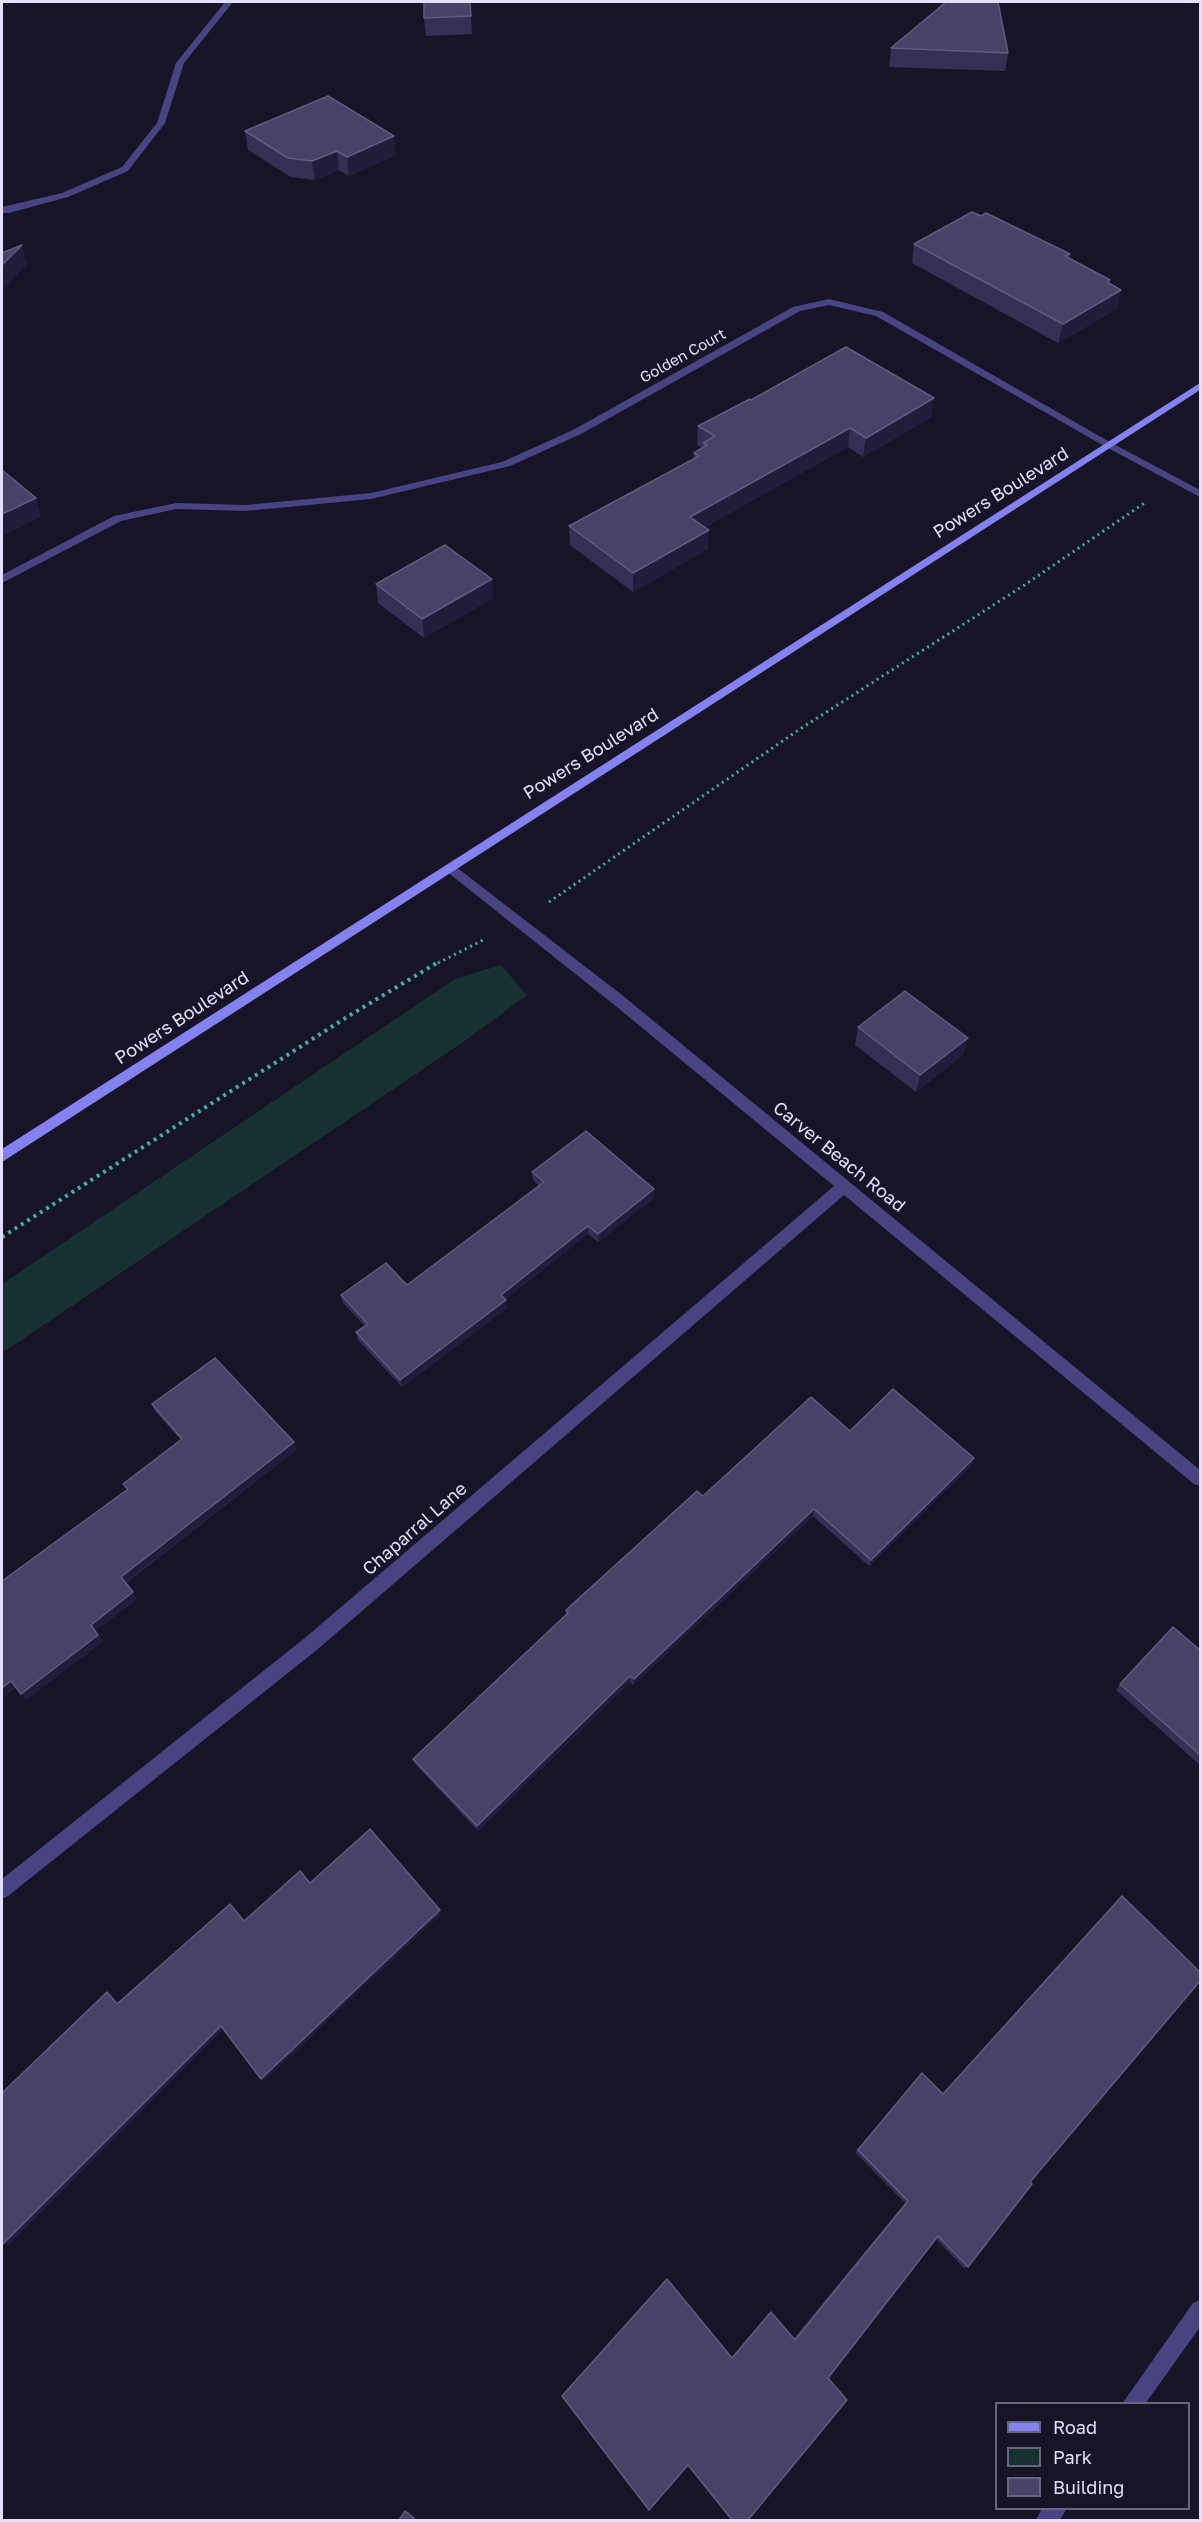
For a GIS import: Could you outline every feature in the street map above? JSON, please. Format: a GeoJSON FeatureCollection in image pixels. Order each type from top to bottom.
{"type":"FeatureCollection","features":[{"type":"Feature","properties":{"kind":"main road","name":"Powers Boulevard"},"geometry":{"type":"LineString","coordinates":[[2,1156],[451,868],[528,815],[1200,386]]}},
{"type":"Feature","properties":{"kind":"street"},"geometry":{"type":"LineString","coordinates":[[2,210],[64,195],[125,169],[161,123],[180,63],[229,2]]}},
{"type":"Feature","properties":{"kind":"street","name":"Golden Court"},"geometry":{"type":"LineString","coordinates":[[2,579],[118,519],[176,506],[246,508],[371,496],[506,464],[577,432],[797,309],[829,302],[879,314],[1200,494]]}},
{"type":"Feature","properties":{"kind":"street","name":"Carver Beach Road"},"geometry":{"type":"LineString","coordinates":[[451,868],[617,999],[1200,1479]]}},
{"type":"Feature","properties":{"kind":"street","name":"Chaparral Lane"},"geometry":{"type":"LineString","coordinates":[[2,1890],[312,1643],[844,1186]]}},
{"type":"Feature","properties":{"kind":"street"},"geometry":{"type":"LineString","coordinates":[[1133,2402],[1200,2310]]}},
{"type":"Feature","properties":{"kind":"path"},"geometry":{"type":"LineString","coordinates":[[2,1237],[427,969],[447,957],[520,923],[800,729],[1023,586],[1176,481]]}},
{"type":"Feature","properties":{"kind":"green space"},"geometry":{"type":"Polygon","coordinates":[[[501,965],[527,995],[466,1040],[2,1353],[2,1284],[455,979],[501,965]]]}},
{"type":"Feature","properties":{"kind":"building"},"geometry":{"type":"Polygon","coordinates":[[[424,2],[470,2],[471,16],[424,18],[424,2]]]}},
{"type":"Feature","properties":{"kind":"building"},"geometry":{"type":"Polygon","coordinates":[[[946,2],[998,2],[1008,53],[891,48],[946,2]]]}},
{"type":"Feature","properties":{"kind":"building"},"geometry":{"type":"Polygon","coordinates":[[[328,96],[394,136],[347,157],[337,151],[312,161],[288,158],[245,131],[328,96]]]}},
{"type":"Feature","properties":{"kind":"building"},"geometry":{"type":"Polygon","coordinates":[[[972,212],[981,216],[986,213],[1070,254],[1065,256],[1110,280],[1107,282],[1121,290],[1063,324],[914,244],[972,212]]]}},
{"type":"Feature","properties":{"kind":"building"},"geometry":{"type":"Polygon","coordinates":[[[22,245],[2,265],[2,253],[22,245]]]}},
{"type":"Feature","properties":{"kind":"building"},"geometry":{"type":"Polygon","coordinates":[[[846,347],[934,398],[866,438],[850,428],[690,517],[709,530],[633,573],[569,526],[699,456],[694,453],[707,445],[703,443],[715,436],[698,426],[751,400],[846,347]]]}},
{"type":"Feature","properties":{"kind":"building"},"geometry":{"type":"Polygon","coordinates":[[[2,470],[36,498],[2,514],[2,470]]]}},
{"type":"Feature","properties":{"kind":"building"},"geometry":{"type":"Polygon","coordinates":[[[445,545],[492,579],[422,619],[376,584],[445,545]]]}},
{"type":"Feature","properties":{"kind":"building"},"geometry":{"type":"Polygon","coordinates":[[[905,991],[968,1038],[920,1075],[858,1027],[905,991]]]}},
{"type":"Feature","properties":{"kind":"building"},"geometry":{"type":"Polygon","coordinates":[[[586,1131],[654,1189],[598,1234],[588,1226],[501,1295],[506,1300],[400,1380],[356,1332],[368,1324],[341,1295],[386,1263],[407,1285],[544,1182],[532,1172],[586,1131]]]}},
{"type":"Feature","properties":{"kind":"building"},"geometry":{"type":"Polygon","coordinates":[[[215,1358],[294,1442],[121,1577],[133,1592],[91,1625],[98,1635],[21,1694],[11,1681],[2,1688],[2,1581],[128,1489],[123,1484],[182,1439],[152,1404],[215,1358]]]}},
{"type":"Feature","properties":{"kind":"building"},"geometry":{"type":"Polygon","coordinates":[[[893,1389],[974,1458],[871,1560],[814,1509],[634,1679],[630,1676],[477,1826],[413,1759],[568,1613],[566,1610],[697,1491],[703,1496],[811,1397],[850,1431],[893,1389]]]}},
{"type":"Feature","properties":{"kind":"building"},"geometry":{"type":"Polygon","coordinates":[[[1173,1627],[1200,1650],[1200,1755],[1120,1684],[1173,1627]]]}},
{"type":"Feature","properties":{"kind":"building"},"geometry":{"type":"Polygon","coordinates":[[[370,1829],[440,1910],[261,2079],[221,2026],[3,2244],[2,2093],[107,1992],[117,2004],[230,1904],[244,1921],[300,1871],[310,1883],[370,1829]]]}},
{"type":"Feature","properties":{"kind":"building"},"geometry":{"type":"Polygon","coordinates":[[[1122,1896],[1200,1972],[1200,1981],[1030,2182],[1032,2184],[968,2267],[938,2236],[828,2378],[847,2400],[748,2520],[732,2520],[688,2465],[649,2510],[562,2396],[667,2279],[732,2358],[771,2312],[795,2340],[908,2201],[858,2150],[922,2073],[943,2094],[1122,1896]]]}},
{"type":"Feature","properties":{"kind":"building"},"geometry":{"type":"Polygon","coordinates":[[[405,2511],[416,2520],[399,2520],[405,2511]]]}}]}
